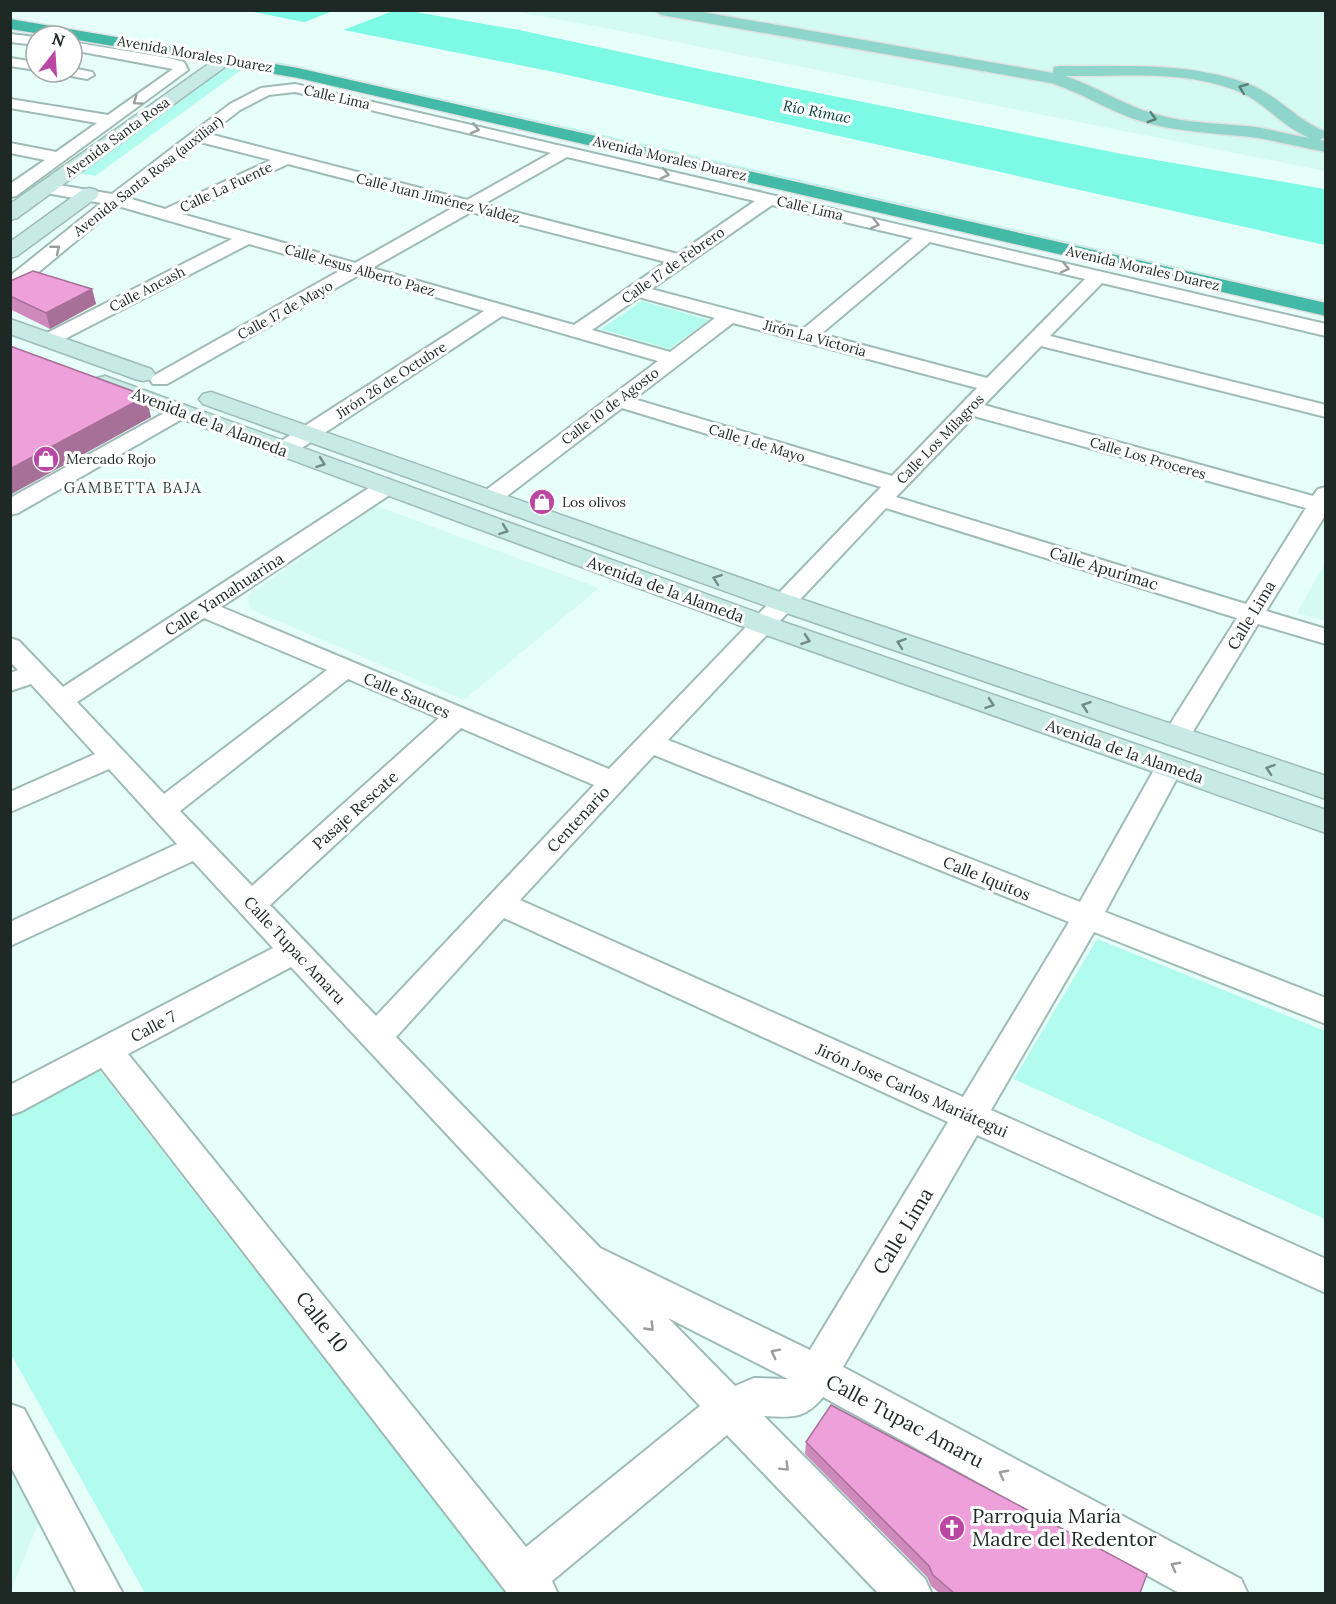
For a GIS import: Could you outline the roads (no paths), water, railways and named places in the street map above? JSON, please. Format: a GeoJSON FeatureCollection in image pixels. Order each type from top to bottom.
{"type":"FeatureCollection","features":[{"type":"Feature","properties":{"kind":"highway","name":"Avenida Morales Duarez"},"geometry":{"type":"LineString","coordinates":[[10,15],[282,59],[1326,297]]}},
{"type":"Feature","properties":{"kind":"highway","name":"Avenida Morales Duarez"},"geometry":{"type":"LineString","coordinates":[[10,24],[288,71],[1326,310]]}},
{"type":"Feature","properties":{"kind":"highway"},"geometry":{"type":"LineString","coordinates":[[84,39],[115,40]]}},
{"type":"Feature","properties":{"kind":"highway"},"geometry":{"type":"LineString","coordinates":[[366,104],[478,114]]}},
{"type":"Feature","properties":{"kind":"main road"},"geometry":{"type":"LineString","coordinates":[[661,10],[1044,76],[1076,85],[1116,106],[1149,118],[1178,125],[1282,137],[1326,147]]}},
{"type":"Feature","properties":{"kind":"main road"},"geometry":{"type":"LineString","coordinates":[[718,10],[758,21],[1058,71],[1162,70],[1209,76],[1258,94],[1298,127],[1326,137]]}},
{"type":"Feature","properties":{"kind":"main road"},"geometry":{"type":"LineString","coordinates":[[1098,95],[1094,82],[1111,71]]}},
{"type":"Feature","properties":{"kind":"main road"},"geometry":{"type":"LineString","coordinates":[[1217,129],[1264,122],[1269,118],[1273,106]]}},
{"type":"Feature","properties":{"kind":"street"},"geometry":{"type":"LineString","coordinates":[[14,202],[57,157],[181,70],[179,65],[84,48]]}},
{"type":"Feature","properties":{"kind":"street","name":"Avenida Santa Rosa"},"geometry":{"type":"LineString","coordinates":[[14,202],[47,188],[223,61]]}},
{"type":"Feature","properties":{"kind":"street","name":"Avenida Santa Rosa (auxiliar)"},"geometry":{"type":"LineString","coordinates":[[10,286],[235,106],[274,88],[295,88]]}},
{"type":"Feature","properties":{"kind":"street","name":"Calle Lima"},"geometry":{"type":"LineString","coordinates":[[295,88],[1326,330]]}},
{"type":"Feature","properties":{"kind":"street"},"geometry":{"type":"LineString","coordinates":[[10,103],[109,120]]}},
{"type":"Feature","properties":{"kind":"street","name":"Calle Juan Jiménez Valdez"},"geometry":{"type":"LineString","coordinates":[[197,136],[680,260]]}},
{"type":"Feature","properties":{"kind":"street"},"geometry":{"type":"LineString","coordinates":[[10,148],[57,157]]}},
{"type":"Feature","properties":{"kind":"street","name":"Calle 17 de Mayo"},"geometry":{"type":"LineString","coordinates":[[160,380],[566,151]]}},
{"type":"Feature","properties":{"kind":"street","name":"Calle La Fuente"},"geometry":{"type":"LineString","coordinates":[[166,215],[286,159]]}},
{"type":"Feature","properties":{"kind":"street","name":"Calle Jesus Alberto Paez"},"geometry":{"type":"LineString","coordinates":[[47,188],[115,200],[672,359]]}},
{"type":"Feature","properties":{"kind":"street","name":"Avenida Santa Rosa"},"geometry":{"type":"LineString","coordinates":[[10,252],[89,194]]}},
{"type":"Feature","properties":{"kind":"street","name":"Calle 17 de Febrero"},"geometry":{"type":"LineString","coordinates":[[577,332],[769,199]]}},
{"type":"Feature","properties":{"kind":"street"},"geometry":{"type":"LineString","coordinates":[[14,202],[68,209]]}},
{"type":"Feature","properties":{"kind":"street"},"geometry":{"type":"LineString","coordinates":[[807,336],[927,236]]}},
{"type":"Feature","properties":{"kind":"street","name":"Calle Ancash"},"geometry":{"type":"LineString","coordinates":[[48,340],[247,238]]}},
{"type":"Feature","properties":{"kind":"street","name":"Calle Los Milagros"},"geometry":{"type":"LineString","coordinates":[[782,602],[1098,276]]}},
{"type":"Feature","properties":{"kind":"street","name":"Jirón La Victoria"},"geometry":{"type":"LineString","coordinates":[[637,291],[992,386]]}},
{"type":"Feature","properties":{"kind":"street","name":"Jirón 26 de Octubre"},"geometry":{"type":"LineString","coordinates":[[283,450],[499,310]]}},
{"type":"Feature","properties":{"kind":"street","name":"Calle 10 de Agosto"},"geometry":{"type":"LineString","coordinates":[[490,498],[730,316]]}},
{"type":"Feature","properties":{"kind":"street","name":"Avenida de la Alameda"},"geometry":{"type":"LineString","coordinates":[[10,326],[782,602],[1173,752],[1326,822]]}},
{"type":"Feature","properties":{"kind":"street"},"geometry":{"type":"LineString","coordinates":[[1038,339],[1326,411]]}},
{"type":"Feature","properties":{"kind":"street","name":"Avenida de la Alameda"},"geometry":{"type":"LineString","coordinates":[[10,347],[283,450],[762,624],[1173,752],[1326,788]]}},
{"type":"Feature","properties":{"kind":"street","name":"Calle 1 de Mayo"},"geometry":{"type":"LineString","coordinates":[[617,400],[889,492]]}},
{"type":"Feature","properties":{"kind":"street","name":"Calle Los Proceres"},"geometry":{"type":"LineString","coordinates":[[970,408],[1323,502]]}},
{"type":"Feature","properties":{"kind":"street"},"geometry":{"type":"LineString","coordinates":[[10,508],[182,411]]}},
{"type":"Feature","properties":{"kind":"street","name":"Calle Yamahuarina"},"geometry":{"type":"LineString","coordinates":[[62,700],[386,487]]}},
{"type":"Feature","properties":{"kind":"street","name":"Calle Apurímac"},"geometry":{"type":"LineString","coordinates":[[889,492],[1326,637]]}},
{"type":"Feature","properties":{"kind":"street","name":"Calle Lima"},"geometry":{"type":"LineString","coordinates":[[529,1585],[728,1409],[754,1397],[797,1398],[818,1374],[1087,917],[1173,752],[1252,614],[1323,502]]}},
{"type":"Feature","properties":{"kind":"street","name":"Centenario"},"geometry":{"type":"LineString","coordinates":[[377,1037],[499,903],[782,602]]}},
{"type":"Feature","properties":{"kind":"street","name":"Calle Sauces"},"geometry":{"type":"LineString","coordinates":[[202,608],[613,782]]}},
{"type":"Feature","properties":{"kind":"street","name":"Calle Tupac Amaru"},"geometry":{"type":"LineString","coordinates":[[10,646],[23,678],[62,700],[580,1254],[728,1409],[910,1593]]}},
{"type":"Feature","properties":{"kind":"street"},"geometry":{"type":"LineString","coordinates":[[164,809],[345,669]]}},
{"type":"Feature","properties":{"kind":"street","name":"Pasaje Rescate"},"geometry":{"type":"LineString","coordinates":[[252,904],[458,716]]}},
{"type":"Feature","properties":{"kind":"street","name":"Calle Iquitos"},"geometry":{"type":"LineString","coordinates":[[650,743],[1326,1012]]}},
{"type":"Feature","properties":{"kind":"street"},"geometry":{"type":"LineString","coordinates":[[10,803],[114,756]]}},
{"type":"Feature","properties":{"kind":"street"},"geometry":{"type":"LineString","coordinates":[[10,935],[198,846]]}},
{"type":"Feature","properties":{"kind":"street","name":"Jirón Jose Carlos Mariátegui"},"geometry":{"type":"LineString","coordinates":[[499,903],[1326,1277]]}},
{"type":"Feature","properties":{"kind":"street","name":"Calle 7"},"geometry":{"type":"LineString","coordinates":[[10,1101],[296,951]]}},
{"type":"Feature","properties":{"kind":"street","name":"Calle 10"},"geometry":{"type":"LineString","coordinates":[[107,1051],[529,1585]]}},
{"type":"Feature","properties":{"kind":"street","name":"Calle Tupac Amaru"},"geometry":{"type":"LineString","coordinates":[[580,1254],[818,1374],[1226,1593]]}},
{"type":"Feature","properties":{"kind":"street"},"geometry":{"type":"LineString","coordinates":[[10,1423],[101,1593]]}},
{"type":"Feature","properties":{"kind":"water","name":"Río Rímac"},"geometry":{"type":"Polygon","coordinates":[[[249,11],[410,11],[519,30],[709,71],[1127,155],[1325,189],[1325,245],[554,72],[249,11]]]}},
{"type":"Feature","properties":{"kind":"place","name":"Mercado Rojo"},"geometry":{"type":"Point","coordinates":[46,459]}},
{"type":"Feature","properties":{"kind":"place","name":"Los olivos"},"geometry":{"type":"Point","coordinates":[542,502]}},
{"type":"Feature","properties":{"kind":"place","name":"Parroquia María Madre del Redentor"},"geometry":{"type":"Point","coordinates":[952,1528]}},
{"type":"Feature","properties":{"kind":"district","name":"GAMBETTA BAJA"},"geometry":{"type":"Point","coordinates":[133,488]}}]}
